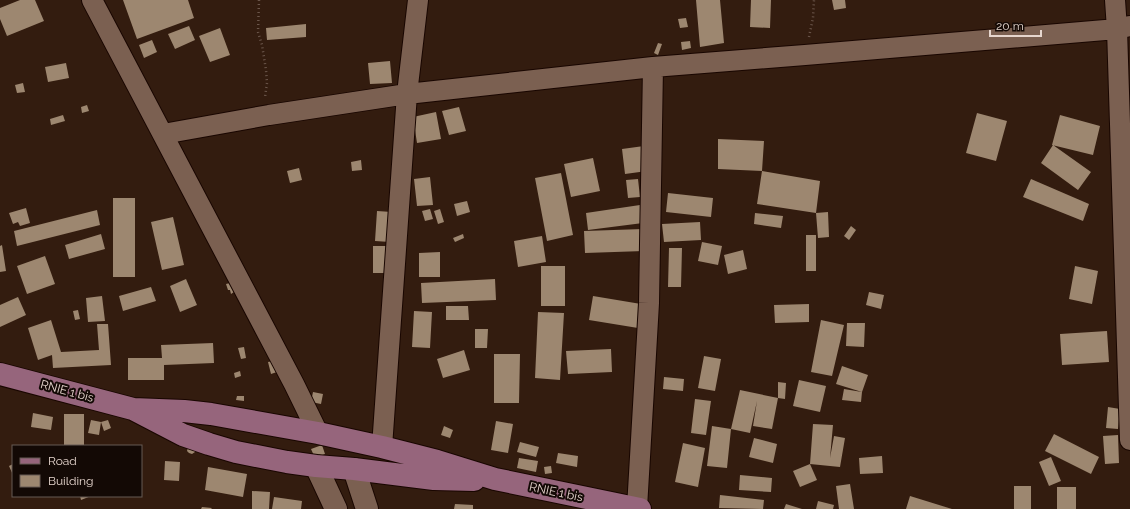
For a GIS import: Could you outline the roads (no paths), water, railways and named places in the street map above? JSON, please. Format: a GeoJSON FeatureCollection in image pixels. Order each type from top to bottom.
{"type":"FeatureCollection","features":[{"type":"Feature","properties":{"kind":"main road","name":"RNIE 1 bis"},"geometry":{"type":"LineString","coordinates":[[0,374],[133,409]]}},
{"type":"Feature","properties":{"kind":"main road"},"geometry":{"type":"LineString","coordinates":[[133,409],[197,412],[318,433],[382,447],[496,479]]}},
{"type":"Feature","properties":{"kind":"main road"},"geometry":{"type":"LineString","coordinates":[[133,409],[183,435],[209,444],[236,452],[287,462],[434,479],[496,479]]}},
{"type":"Feature","properties":{"kind":"main road","name":"RNIE 1 bis"},"geometry":{"type":"LineString","coordinates":[[496,479],[639,509]]}},
{"type":"Feature","properties":{"kind":"street"},"geometry":{"type":"LineString","coordinates":[[92,0],[294,384],[318,433]]}},
{"type":"Feature","properties":{"kind":"street"},"geometry":{"type":"LineString","coordinates":[[382,447],[407,94],[418,0]]}},
{"type":"Feature","properties":{"kind":"street"},"geometry":{"type":"LineString","coordinates":[[1115,0],[1124,28],[1130,440]]}},
{"type":"Feature","properties":{"kind":"street"},"geometry":{"type":"LineString","coordinates":[[163,134],[268,115],[407,94],[653,66],[805,55],[1124,28]]}},
{"type":"Feature","properties":{"kind":"street"},"geometry":{"type":"LineString","coordinates":[[639,509],[649,303],[653,66]]}},
{"type":"Feature","properties":{"kind":"street"},"geometry":{"type":"LineString","coordinates":[[316,466],[336,509]]}},
{"type":"Feature","properties":{"kind":"street"},"geometry":{"type":"LineString","coordinates":[[354,469],[367,509]]}}]}
